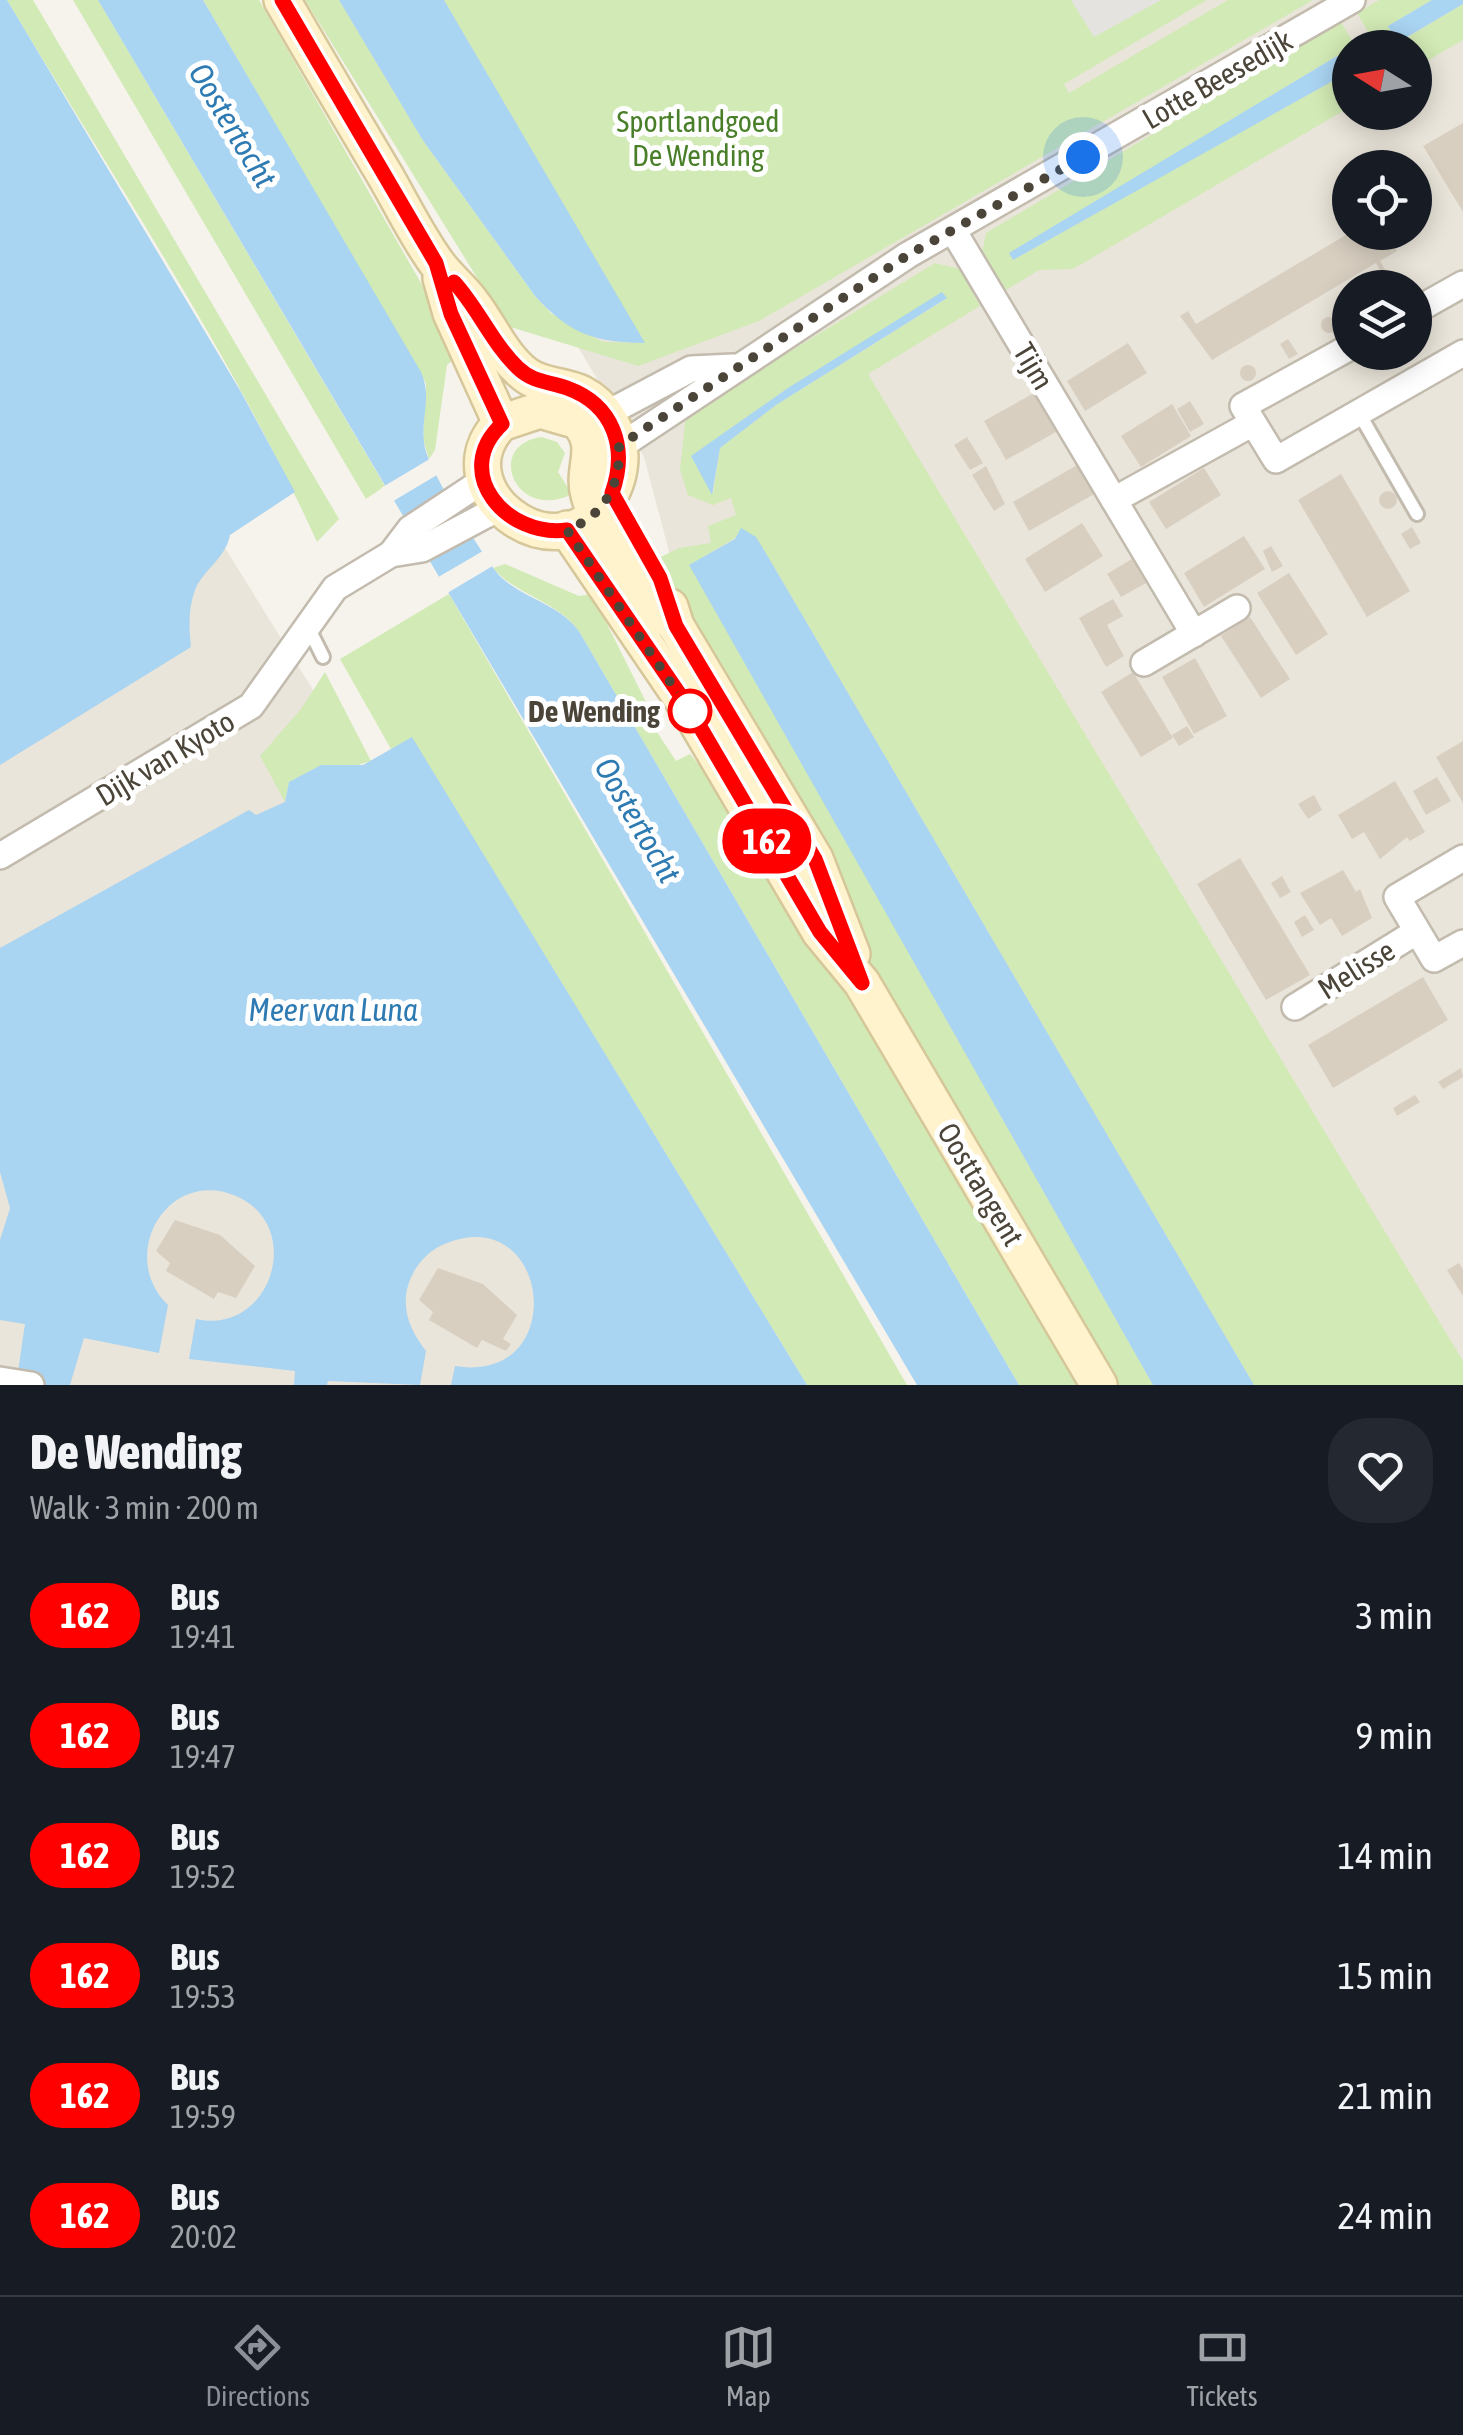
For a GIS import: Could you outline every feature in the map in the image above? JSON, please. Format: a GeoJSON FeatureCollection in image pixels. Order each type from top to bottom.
{"type":"FeatureCollection","features":[{"type":"Feature","properties":{"kind":"main road"},"geometry":{"type":"LineString","coordinates":[[282,0],[436,263],[471,301],[515,365],[538,383],[586,396],[592,418],[587,486],[592,512]]}},
{"type":"Feature","properties":{"kind":"main road"},"geometry":{"type":"LineString","coordinates":[[436,263],[451,314],[502,424]]}},
{"type":"Feature","properties":{"kind":"main road"},"geometry":{"type":"LineString","coordinates":[[540,410],[592,418],[619,446],[620,462],[592,512],[523,526],[478,502],[485,451],[502,424],[540,410]]}},
{"type":"Feature","properties":{"kind":"main road","name":"Oosttangent"},"geometry":{"type":"LineString","coordinates":[[592,512],[660,578],[676,626],[815,859],[862,983]]}},
{"type":"Feature","properties":{"kind":"main road","name":"Oosttangent"},"geometry":{"type":"LineString","coordinates":[[592,512],[689,708],[820,932],[862,983],[1099,1385]]}},
{"type":"Feature","properties":{"kind":"street","name":"Lotte Beesedijk"},"geometry":{"type":"LineString","coordinates":[[619,446],[733,367],[908,255],[954,232],[1344,2]]}},
{"type":"Feature","properties":{"kind":"street","name":"Tijm"},"geometry":{"type":"LineString","coordinates":[[954,232],[1194,634]]}},
{"type":"Feature","properties":{"kind":"street"},"geometry":{"type":"LineString","coordinates":[[1432,301],[1463,284]]}},
{"type":"Feature","properties":{"kind":"street"},"geometry":{"type":"LineString","coordinates":[[1332,357],[1244,406],[1276,460],[1463,353]]}},
{"type":"Feature","properties":{"kind":"street","name":"Lotte Beesedijk"},"geometry":{"type":"LineString","coordinates":[[592,418],[691,368],[733,367]]}},
{"type":"Feature","properties":{"kind":"street"},"geometry":{"type":"LineString","coordinates":[[1114,500],[1254,423]]}},
{"type":"Feature","properties":{"kind":"street","name":"Dijk van Kyoto"},"geometry":{"type":"LineString","coordinates":[[0,856],[251,706],[335,588],[478,502]]}},
{"type":"Feature","properties":{"kind":"street"},"geometry":{"type":"LineString","coordinates":[[1144,664],[1237,608]]}},
{"type":"Feature","properties":{"kind":"street","name":"Melisse"},"geometry":{"type":"LineString","coordinates":[[1463,858],[1396,897],[1434,960],[1463,943]]}},
{"type":"Feature","properties":{"kind":"street","name":"Melisse"},"geometry":{"type":"LineString","coordinates":[[1295,1007],[1416,932]]}},
{"type":"Feature","properties":{"kind":"lane"},"geometry":{"type":"LineString","coordinates":[[1359,413],[1417,514]]}},
{"type":"Feature","properties":{"kind":"lane"},"geometry":{"type":"LineString","coordinates":[[307,624],[323,658]]}},
{"type":"Feature","properties":{"kind":"shaded area"},"geometry":{"type":"Polygon","coordinates":[[[315,0],[1463,0],[1463,1385],[1124,1385],[672,563],[644,457],[575,342],[315,0]]]}},
{"type":"Feature","properties":{"kind":"shaded area"},"geometry":{"type":"Polygon","coordinates":[[[1071,0],[1161,0],[1094,37],[1071,0]]]}},
{"type":"Feature","properties":{"kind":"shaded area","name":"Meer van Luna"},"geometry":{"type":"Polygon","coordinates":[[[0,176],[189,490],[745,1385],[0,1385],[0,176]]]}},
{"type":"Feature","properties":{"kind":"green space"},"geometry":{"type":"Polygon","coordinates":[[[7,0],[33,0],[339,519],[317,542],[210,335],[7,0]]]}},
{"type":"Feature","properties":{"kind":"green space"},"geometry":{"type":"Polygon","coordinates":[[[73,0],[98,0],[385,486],[366,499],[73,0]]]}},
{"type":"Feature","properties":{"kind":"green space"},"geometry":{"type":"Polygon","coordinates":[[[203,0],[259,0],[461,353],[447,365],[435,450],[429,459],[423,439],[426,383],[203,0]]]}},
{"type":"Feature","properties":{"kind":"green space","name":"Sportlandgoed De Wending"},"geometry":{"type":"Polygon","coordinates":[[[305,0],[339,0],[422,139],[551,313],[603,342],[644,343],[444,0],[1207,0],[1064,84],[1069,93],[1228,0],[1313,0],[759,321],[638,366],[507,326],[305,0]]]}},
{"type":"Feature","properties":{"kind":"green space"},"geometry":{"type":"Polygon","coordinates":[[[1379,0],[1432,0],[1388,26],[1390,30],[1367,30],[1357,13],[1379,0]]]}},
{"type":"Feature","properties":{"kind":"green space"},"geometry":{"type":"Polygon","coordinates":[[[1463,4],[1463,40],[1432,58],[1432,30],[1420,30],[1463,4]]]}},
{"type":"Feature","properties":{"kind":"green space"},"geometry":{"type":"Polygon","coordinates":[[[1341,22],[1346,30],[1332,30],[1332,59],[1010,253],[1013,260],[1332,81],[1332,118],[1073,269],[1039,270],[1001,293],[981,258],[986,233],[1341,22]]]}},
{"type":"Feature","properties":{"kind":"green space"},"geometry":{"type":"Polygon","coordinates":[[[935,263],[960,269],[980,306],[868,374],[1463,1361],[1463,1385],[1254,1385],[767,555],[735,538],[690,565],[1153,1385],[1118,1385],[857,944],[819,850],[657,559],[679,548],[711,543],[708,526],[736,515],[731,498],[713,505],[688,495],[680,470],[686,415],[935,263]],[[943,293],[788,388],[692,456],[713,493],[720,448],[776,405],[946,299],[943,293]]]}},
{"type":"Feature","properties":{"kind":"green space"},"geometry":{"type":"Polygon","coordinates":[[[542,437],[557,442],[565,453],[558,472],[572,494],[552,500],[535,498],[522,491],[514,479],[514,453],[524,443],[542,437]]]}},
{"type":"Feature","properties":{"kind":"green space"},"geometry":{"type":"Polygon","coordinates":[[[505,564],[579,596],[592,594],[658,726],[655,729],[676,761],[690,754],[748,825],[1078,1385],[1019,1385],[580,633],[561,613],[493,568],[505,564]]]}},
{"type":"Feature","properties":{"kind":"green space"},"geometry":{"type":"Polygon","coordinates":[[[449,594],[907,1385],[807,1385],[412,738],[391,749],[340,659],[449,594]]]}},
{"type":"Feature","properties":{"kind":"green space"},"geometry":{"type":"Polygon","coordinates":[[[325,672],[371,761],[351,767],[321,765],[289,782],[285,802],[260,756],[301,709],[325,672]]]}},
{"type":"Feature","properties":{"kind":"water"},"geometry":{"type":"Polygon","coordinates":[[[0,0],[7,0],[241,392],[295,492],[230,535],[195,590],[190,618],[191,647],[0,765],[0,0]]]}},
{"type":"Feature","properties":{"kind":"water","name":"Oostertocht"},"geometry":{"type":"Polygon","coordinates":[[[98,0],[203,0],[421,372],[426,391],[425,448],[455,509],[503,579],[561,614],[580,633],[1019,1385],[917,1385],[98,0]]]}},
{"type":"Feature","properties":{"kind":"water"},"geometry":{"type":"Polygon","coordinates":[[[339,0],[444,0],[645,343],[584,334],[560,320],[535,296],[422,139],[339,0]]]}},
{"type":"Feature","properties":{"kind":"water"},"geometry":{"type":"Polygon","coordinates":[[[1432,0],[1463,0],[1463,4],[1419,30],[1390,30],[1388,26],[1432,0]]]}},
{"type":"Feature","properties":{"kind":"water"},"geometry":{"type":"Polygon","coordinates":[[[1332,59],[1332,81],[1013,260],[1009,253],[1332,59]]]}},
{"type":"Feature","properties":{"kind":"water"},"geometry":{"type":"Polygon","coordinates":[[[942,292],[947,298],[776,405],[720,448],[712,495],[691,456],[788,388],[942,292]]]}},
{"type":"Feature","properties":{"kind":"water"},"geometry":{"type":"Polygon","coordinates":[[[741,528],[756,537],[767,555],[1254,1385],[1153,1385],[689,565],[735,539],[741,528]]]}},
{"type":"Feature","properties":{"kind":"water","name":"Meer van Luna"},"geometry":{"type":"Polygon","coordinates":[[[412,737],[807,1385],[451,1385],[455,1366],[492,1364],[517,1349],[531,1325],[534,1296],[526,1269],[508,1248],[482,1237],[439,1247],[419,1263],[411,1278],[406,1311],[413,1332],[426,1351],[420,1385],[328,1381],[327,1385],[294,1385],[295,1371],[189,1359],[196,1319],[222,1320],[244,1311],[260,1295],[270,1275],[274,1253],[270,1230],[257,1211],[236,1196],[211,1190],[189,1194],[171,1205],[157,1221],[149,1241],[147,1263],[153,1285],[168,1305],[159,1353],[84,1338],[70,1385],[16,1385],[25,1324],[0,1320],[0,1240],[10,1208],[0,1172],[0,948],[249,810],[256,815],[285,802],[289,782],[321,765],[363,765],[412,737]]]}},
{"type":"Feature","properties":{"kind":"pier"},"geometry":{"type":"Polygon","coordinates":[[[433,457],[442,472],[390,503],[381,488],[433,457]]]}},
{"type":"Feature","properties":{"kind":"pier"},"geometry":{"type":"Polygon","coordinates":[[[488,548],[496,564],[444,595],[435,579],[488,548]]]}},
{"type":"Feature","properties":{"kind":"building"},"geometry":{"type":"Polygon","coordinates":[[[1463,123],[1463,212],[1432,161],[1432,150],[1423,146],[1463,123]]]}},
{"type":"Feature","properties":{"kind":"building"},"geometry":{"type":"Polygon","coordinates":[[[1332,243],[1332,250],[1397,251],[1380,261],[1385,270],[1380,270],[1376,263],[1364,270],[1332,270],[1332,289],[1212,360],[1180,316],[1188,311],[1196,324],[1332,243]]]}},
{"type":"Feature","properties":{"kind":"building"},"geometry":{"type":"Polygon","coordinates":[[[1329,317],[1332,331],[1329,333],[1321,325],[1329,317]]]}},
{"type":"Feature","properties":{"kind":"building"},"geometry":{"type":"Polygon","coordinates":[[[1288,339],[1298,354],[1289,359],[1280,344],[1288,339]]]}},
{"type":"Feature","properties":{"kind":"building"},"geometry":{"type":"Polygon","coordinates":[[[1128,343],[1147,373],[1085,411],[1067,381],[1128,343]]]}},
{"type":"Feature","properties":{"kind":"building"},"geometry":{"type":"Polygon","coordinates":[[[1248,365],[1256,373],[1248,381],[1240,373],[1248,365]]]}},
{"type":"Feature","properties":{"kind":"building"},"geometry":{"type":"Polygon","coordinates":[[[1034,393],[1056,432],[1006,460],[984,421],[1034,393]]]}},
{"type":"Feature","properties":{"kind":"building"},"geometry":{"type":"Polygon","coordinates":[[[1190,401],[1204,424],[1190,432],[1177,409],[1190,401]]]}},
{"type":"Feature","properties":{"kind":"building"},"geometry":{"type":"Polygon","coordinates":[[[1172,404],[1191,436],[1141,467],[1121,436],[1172,404]]]}},
{"type":"Feature","properties":{"kind":"building"},"geometry":{"type":"Polygon","coordinates":[[[967,437],[983,463],[970,470],[954,445],[967,437]]]}},
{"type":"Feature","properties":{"kind":"building"},"geometry":{"type":"Polygon","coordinates":[[[1079,464],[1096,493],[1029,531],[1013,502],[1079,464]]]}},
{"type":"Feature","properties":{"kind":"building"},"geometry":{"type":"Polygon","coordinates":[[[986,466],[1005,504],[994,511],[972,475],[986,466]]]}},
{"type":"Feature","properties":{"kind":"building"},"geometry":{"type":"Polygon","coordinates":[[[1204,468],[1221,495],[1166,529],[1149,502],[1204,468]]]}},
{"type":"Feature","properties":{"kind":"building"},"geometry":{"type":"Polygon","coordinates":[[[1341,474],[1410,591],[1367,617],[1298,500],[1341,474]]]}},
{"type":"Feature","properties":{"kind":"building"},"geometry":{"type":"Polygon","coordinates":[[[1388,491],[1397,500],[1388,509],[1379,500],[1388,491]]]}},
{"type":"Feature","properties":{"kind":"building"},"geometry":{"type":"Polygon","coordinates":[[[1082,523],[1103,556],[1045,592],[1025,559],[1082,523]]]}},
{"type":"Feature","properties":{"kind":"building"},"geometry":{"type":"Polygon","coordinates":[[[1412,527],[1421,543],[1410,549],[1401,534],[1412,527]]]}},
{"type":"Feature","properties":{"kind":"building"},"geometry":{"type":"Polygon","coordinates":[[[1244,536],[1265,569],[1204,607],[1184,573],[1244,536]]]}},
{"type":"Feature","properties":{"kind":"building"},"geometry":{"type":"Polygon","coordinates":[[[1271,546],[1283,566],[1272,572],[1263,551],[1271,546]]]}},
{"type":"Feature","properties":{"kind":"building"},"geometry":{"type":"Polygon","coordinates":[[[1132,559],[1146,583],[1121,597],[1107,574],[1132,559]]]}},
{"type":"Feature","properties":{"kind":"building"},"geometry":{"type":"Polygon","coordinates":[[[1289,573],[1328,634],[1296,655],[1257,593],[1289,573]]]}},
{"type":"Feature","properties":{"kind":"building"},"geometry":{"type":"Polygon","coordinates":[[[1113,599],[1123,616],[1107,625],[1124,656],[1106,667],[1079,618],[1113,599]]]}},
{"type":"Feature","properties":{"kind":"building"},"geometry":{"type":"Polygon","coordinates":[[[1250,617],[1290,679],[1261,698],[1221,636],[1250,617]]]}},
{"type":"Feature","properties":{"kind":"building"},"geometry":{"type":"Polygon","coordinates":[[[1195,658],[1227,716],[1194,734],[1162,677],[1195,658]]]}},
{"type":"Feature","properties":{"kind":"building"},"geometry":{"type":"Polygon","coordinates":[[[1133,672],[1173,738],[1141,757],[1101,692],[1133,672]]]}},
{"type":"Feature","properties":{"kind":"building"},"geometry":{"type":"Polygon","coordinates":[[[1187,726],[1194,737],[1179,746],[1172,735],[1187,726]]]}},
{"type":"Feature","properties":{"kind":"building"},"geometry":{"type":"Polygon","coordinates":[[[1463,741],[1463,803],[1436,757],[1463,741]]]}},
{"type":"Feature","properties":{"kind":"building"},"geometry":{"type":"Polygon","coordinates":[[[1437,777],[1451,801],[1426,815],[1413,791],[1437,777]]]}},
{"type":"Feature","properties":{"kind":"building"},"geometry":{"type":"Polygon","coordinates":[[[1395,781],[1425,832],[1410,841],[1407,837],[1380,859],[1364,832],[1352,839],[1338,815],[1395,781]]]}},
{"type":"Feature","properties":{"kind":"building"},"geometry":{"type":"Polygon","coordinates":[[[1314,795],[1322,810],[1308,819],[1298,804],[1314,795]]]}},
{"type":"Feature","properties":{"kind":"building"},"geometry":{"type":"Polygon","coordinates":[[[1240,858],[1310,975],[1266,1000],[1197,884],[1240,858]]]}},
{"type":"Feature","properties":{"kind":"building"},"geometry":{"type":"Polygon","coordinates":[[[1343,870],[1356,892],[1360,889],[1372,918],[1342,936],[1331,918],[1320,925],[1300,893],[1343,870]]]}},
{"type":"Feature","properties":{"kind":"building"},"geometry":{"type":"Polygon","coordinates":[[[1282,876],[1291,892],[1280,898],[1271,883],[1282,876]]]}},
{"type":"Feature","properties":{"kind":"building"},"geometry":{"type":"Polygon","coordinates":[[[1305,915],[1314,930],[1302,937],[1294,922],[1305,915]]]}},
{"type":"Feature","properties":{"kind":"building"},"geometry":{"type":"Polygon","coordinates":[[[1423,977],[1448,1020],[1333,1088],[1308,1045],[1423,977]]]}},
{"type":"Feature","properties":{"kind":"building"},"geometry":{"type":"Polygon","coordinates":[[[1461,1068],[1463,1077],[1443,1089],[1438,1082],[1461,1068]]]}},
{"type":"Feature","properties":{"kind":"building"},"geometry":{"type":"Polygon","coordinates":[[[1415,1095],[1420,1102],[1397,1116],[1393,1108],[1415,1095]]]}},
{"type":"Feature","properties":{"kind":"building"},"geometry":{"type":"Polygon","coordinates":[[[175,1220],[220,1235],[255,1266],[236,1298],[218,1292],[214,1299],[166,1271],[170,1263],[156,1251],[175,1220]]]}},
{"type":"Feature","properties":{"kind":"building"},"geometry":{"type":"Polygon","coordinates":[[[1459,1263],[1463,1270],[1463,1296],[1447,1270],[1459,1263]]]}},
{"type":"Feature","properties":{"kind":"building"},"geometry":{"type":"Polygon","coordinates":[[[438,1268],[483,1284],[517,1315],[503,1339],[511,1344],[506,1351],[482,1340],[477,1348],[429,1320],[433,1312],[419,1300],[438,1268]]]}},
{"type":"Feature","properties":{"kind":"bus line","name":"162"},"geometry":{"type":"LineString","coordinates":[[282,0],[436,263],[451,314],[502,424],[485,451],[484,480],[490,494],[499,508],[523,526],[552,532],[567,530],[689,708],[820,932],[862,983],[815,859],[676,626],[660,578],[612,493],[618,477],[619,446],[606,414],[586,396],[526,376],[454,282]]}},
{"type":"Feature","properties":{"kind":"place","name":"De Wending"},"geometry":{"type":"Point","coordinates":[690,711]}},
{"type":"Feature","properties":{"kind":"route"},"geometry":{"type":"LineString","coordinates":[[690,711],[567,530],[596,514],[612,493],[618,477],[619,446],[733,367],[908,255],[1083,157]]}}]}
